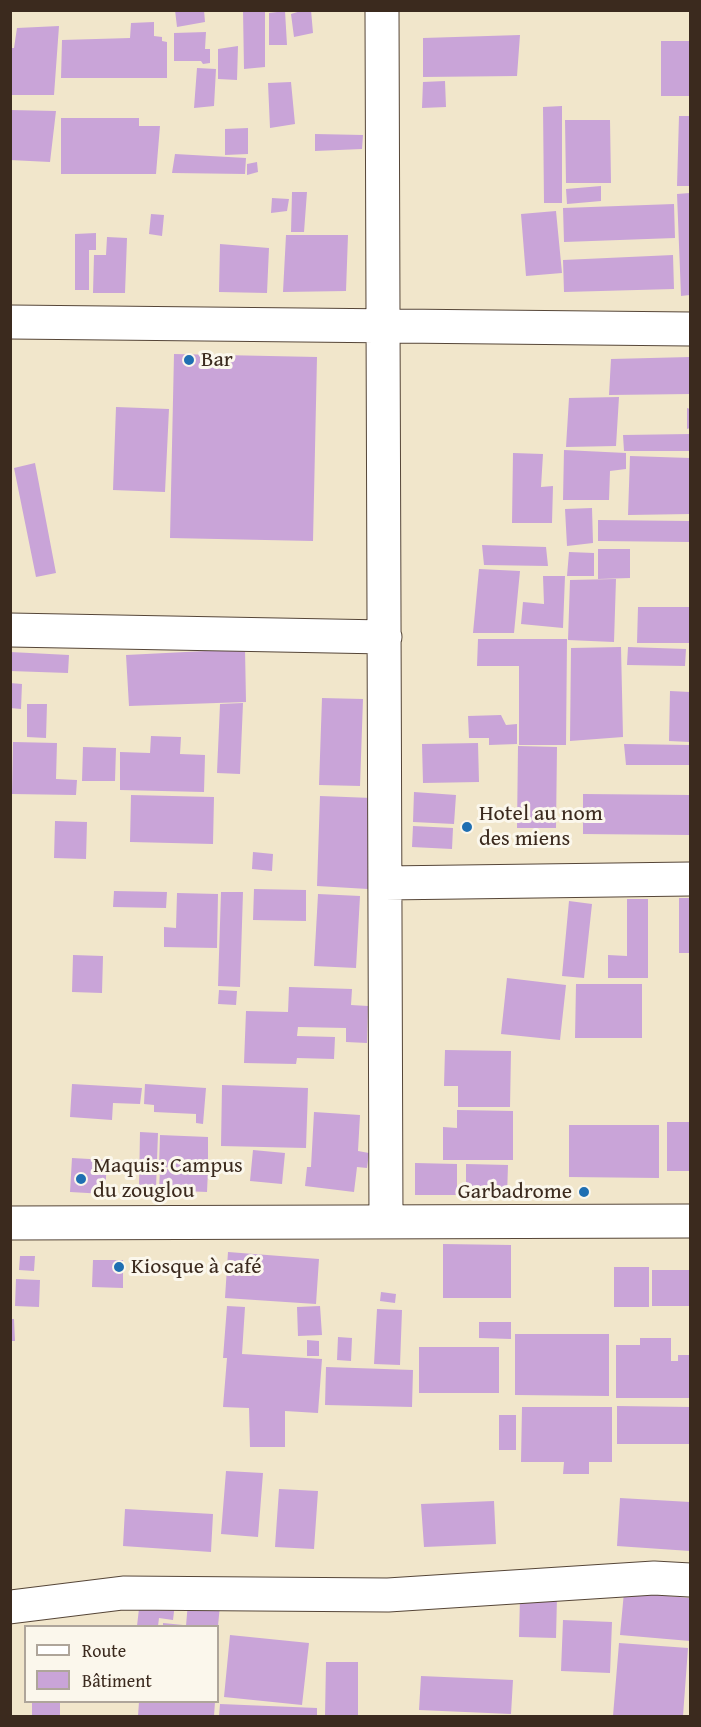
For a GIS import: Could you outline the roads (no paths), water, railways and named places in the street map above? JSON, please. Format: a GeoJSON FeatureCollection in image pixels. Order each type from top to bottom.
{"type":"FeatureCollection","features":[{"type":"Feature","properties":{"kind":"street"},"geometry":{"type":"LineString","coordinates":[[382,10],[386,1222]]}},
{"type":"Feature","properties":{"kind":"street"},"geometry":{"type":"LineString","coordinates":[[10,322],[690,329]]}},
{"type":"Feature","properties":{"kind":"street"},"geometry":{"type":"LineString","coordinates":[[10,630],[385,637]]}},
{"type":"Feature","properties":{"kind":"street"},"geometry":{"type":"LineString","coordinates":[[385,883],[690,879]]}},
{"type":"Feature","properties":{"kind":"street"},"geometry":{"type":"LineString","coordinates":[[10,1223],[690,1221]]}},
{"type":"Feature","properties":{"kind":"street"},"geometry":{"type":"LineString","coordinates":[[10,1608],[123,1593],[388,1595],[654,1578],[690,1580]]}},
{"type":"Feature","properties":{"kind":"place","name":"Bar"},"geometry":{"type":"Point","coordinates":[189,360]}},
{"type":"Feature","properties":{"kind":"place","name":"Hotel au nom des miens"},"geometry":{"type":"Point","coordinates":[467,827]}},
{"type":"Feature","properties":{"kind":"place","name":"Maquis: Campus du zouglou"},"geometry":{"type":"Point","coordinates":[81,1179]}},
{"type":"Feature","properties":{"kind":"place","name":"Garbadrome"},"geometry":{"type":"Point","coordinates":[584,1192]}},
{"type":"Feature","properties":{"kind":"place","name":"Kiosque à café"},"geometry":{"type":"Point","coordinates":[119,1267]}}]}
